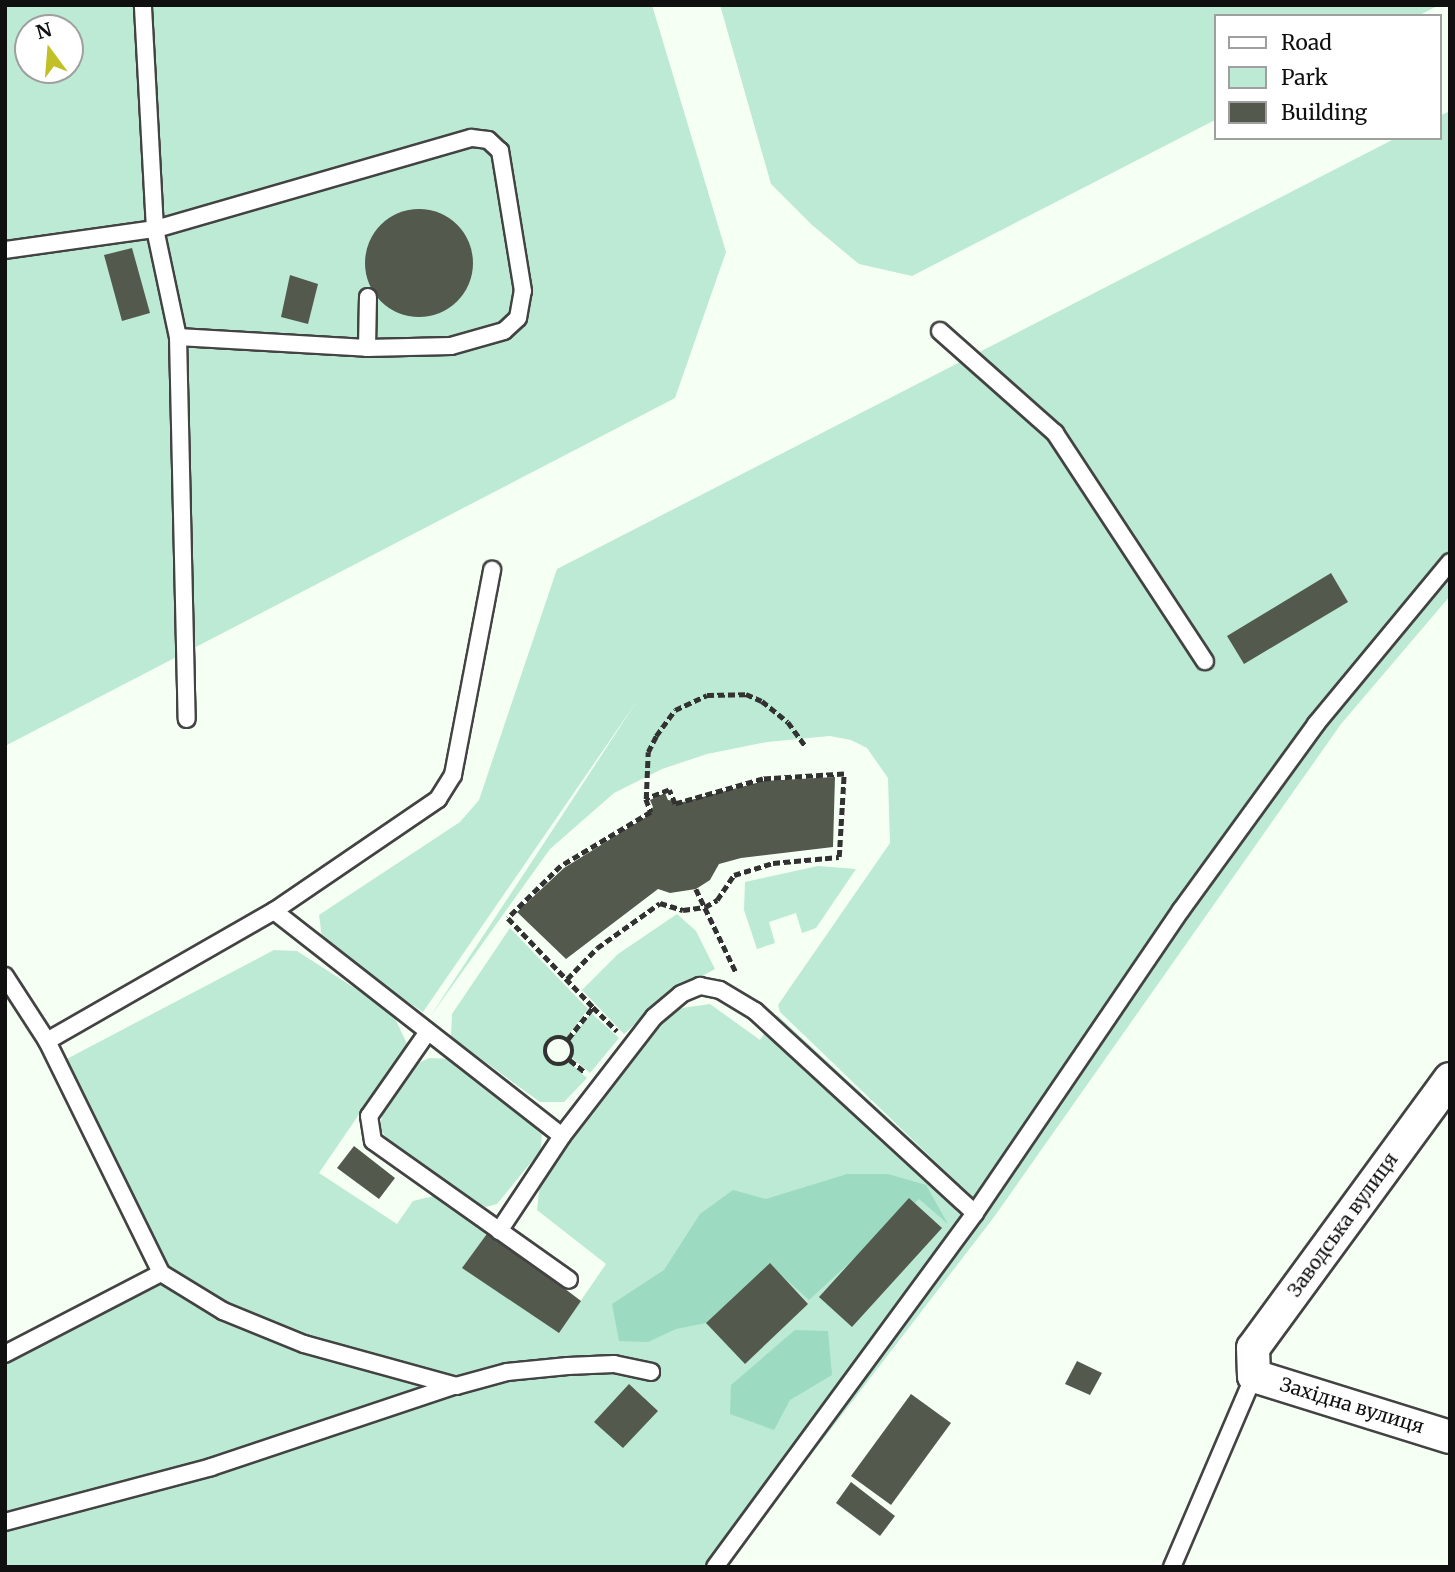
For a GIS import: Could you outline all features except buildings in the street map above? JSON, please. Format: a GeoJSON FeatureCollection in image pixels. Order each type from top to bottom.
{"type":"FeatureCollection","features":[{"type":"Feature","properties":{"kind":"street","name":"Заводська вулиця"},"geometry":{"type":"LineString","coordinates":[[1254,1376],[1253,1348],[1450,1079]]}},
{"type":"Feature","properties":{"kind":"street","name":"Західна вулиця"},"geometry":{"type":"LineString","coordinates":[[1254,1376],[1450,1437]]}},
{"type":"Feature","properties":{"kind":"lane"},"geometry":{"type":"LineString","coordinates":[[143,5],[155,229],[178,337],[187,719]]}},
{"type":"Feature","properties":{"kind":"lane"},"geometry":{"type":"LineString","coordinates":[[5,250],[155,229],[471,138],[488,140],[500,152],[523,291],[518,318],[504,331],[482,341],[367,348],[178,337]]}},
{"type":"Feature","properties":{"kind":"lane"},"geometry":{"type":"LineString","coordinates":[[367,348],[368,297]]}},
{"type":"Feature","properties":{"kind":"lane"},"geometry":{"type":"LineString","coordinates":[[940,331],[1055,433],[1205,661]]}},
{"type":"Feature","properties":{"kind":"lane"},"geometry":{"type":"LineString","coordinates":[[715,1567],[975,1213],[1181,910],[1316,724],[1450,562]]}},
{"type":"Feature","properties":{"kind":"lane"},"geometry":{"type":"LineString","coordinates":[[47,1041],[274,911],[438,799],[453,775],[492,570]]}},
{"type":"Feature","properties":{"kind":"lane"},"geometry":{"type":"LineString","coordinates":[[274,911],[562,1136]]}},
{"type":"Feature","properties":{"kind":"lane"},"geometry":{"type":"LineString","coordinates":[[5,976],[47,1041],[161,1273],[223,1311],[304,1344],[456,1385]]}},
{"type":"Feature","properties":{"kind":"lane"},"geometry":{"type":"LineString","coordinates":[[499,1231],[562,1136],[632,1046],[666,1005],[700,986],[720,990],[755,1011],[975,1213]]}},
{"type":"Feature","properties":{"kind":"lane"},"geometry":{"type":"LineString","coordinates":[[427,1033],[369,1116],[368,1133],[380,1148],[569,1280]]}},
{"type":"Feature","properties":{"kind":"lane"},"geometry":{"type":"LineString","coordinates":[[5,1354],[161,1273]]}},
{"type":"Feature","properties":{"kind":"lane"},"geometry":{"type":"LineString","coordinates":[[5,1522],[211,1467],[456,1385],[507,1372],[614,1364],[651,1372]]}},
{"type":"Feature","properties":{"kind":"lane"},"geometry":{"type":"LineString","coordinates":[[1172,1567],[1254,1376]]}},
{"type":"Feature","properties":{"kind":"path"},"geometry":{"type":"LineString","coordinates":[[632,1046],[508,918],[561,866],[651,812],[646,799],[648,752],[675,710],[707,695],[746,694],[762,701],[783,716],[806,747]]}},
{"type":"Feature","properties":{"kind":"path"},"geometry":{"type":"LineString","coordinates":[[567,979],[597,948],[660,903],[683,911],[705,907],[717,900],[734,876],[773,863],[839,857],[844,774],[763,779],[675,804],[669,790],[646,799]]}},
{"type":"Feature","properties":{"kind":"path"},"geometry":{"type":"LineString","coordinates":[[696,889],[755,1011]]}},
{"type":"Feature","properties":{"kind":"path"},"geometry":{"type":"LineString","coordinates":[[568,1039],[593,1007]]}},
{"type":"Feature","properties":{"kind":"path"},"geometry":{"type":"LineString","coordinates":[[559,1036],[568,1039],[573,1046],[570,1060],[552,1063],[544,1051],[547,1042],[559,1036]]}},
{"type":"Feature","properties":{"kind":"green space"},"geometry":{"type":"Polygon","coordinates":[[[5,5],[652,5],[726,252],[675,398],[5,746],[5,5]]]}},
{"type":"Feature","properties":{"kind":"green space"},"geometry":{"type":"Polygon","coordinates":[[[720,5],[1439,5],[1422,14],[1214,14],[1214,121],[912,276],[859,264],[812,225],[771,184],[720,5]]]}},
{"type":"Feature","properties":{"kind":"green space"},"geometry":{"type":"Polygon","coordinates":[[[1450,111],[1450,596],[1341,724],[994,1217],[725,1567],[5,1567],[5,1362],[166,1277],[61,1062],[274,950],[297,951],[392,1012],[407,1044],[319,1173],[397,1224],[413,1201],[438,1195],[489,1231],[463,1267],[560,1331],[606,1264],[537,1210],[540,1182],[667,1017],[682,1008],[710,1004],[760,1040],[777,1015],[938,1164],[780,1012],[778,1005],[890,843],[888,778],[867,748],[851,740],[830,736],[767,742],[707,754],[662,769],[614,793],[550,849],[430,1017],[637,701],[423,1012],[323,945],[319,915],[460,822],[479,800],[557,569],[1392,140],[1441,140],[1441,115],[1450,111]]]}},
{"type":"Feature","properties":{"kind":"green space"},"geometry":{"type":"Polygon","coordinates":[[[818,866],[856,869],[816,928],[802,933],[796,913],[769,922],[775,943],[757,949],[744,910],[745,882],[818,866]]]}},
{"type":"Feature","properties":{"kind":"green space"},"geometry":{"type":"Polygon","coordinates":[[[677,914],[696,931],[715,969],[666,996],[624,1034],[582,990],[618,954],[677,914]]]}},
{"type":"Feature","properties":{"kind":"green space"},"geometry":{"type":"Polygon","coordinates":[[[510,928],[588,1009],[566,1038],[555,1037],[545,1046],[550,1061],[568,1061],[587,1078],[564,1102],[540,1102],[451,1037],[452,1014],[510,928]]]}},
{"type":"Feature","properties":{"kind":"green space"},"geometry":{"type":"Polygon","coordinates":[[[591,1013],[619,1038],[590,1073],[571,1057],[569,1041],[591,1013]]]}},
{"type":"Feature","properties":{"kind":"green space"},"geometry":{"type":"Polygon","coordinates":[[[429,1058],[453,1059],[542,1131],[541,1150],[497,1204],[486,1207],[475,1202],[390,1143],[380,1129],[383,1108],[419,1063],[429,1058]]]}},
{"type":"Feature","properties":{"kind":"green space"},"geometry":{"type":"Polygon","coordinates":[[[847,1174],[888,1174],[926,1185],[948,1224],[919,1199],[809,1300],[769,1264],[706,1323],[676,1329],[648,1342],[619,1341],[612,1304],[664,1270],[700,1214],[733,1190],[766,1199],[847,1174]]]}},
{"type":"Feature","properties":{"kind":"green space"},"geometry":{"type":"Polygon","coordinates":[[[795,1330],[828,1331],[832,1375],[790,1400],[774,1430],[730,1414],[731,1385],[795,1330]]]}}]}
